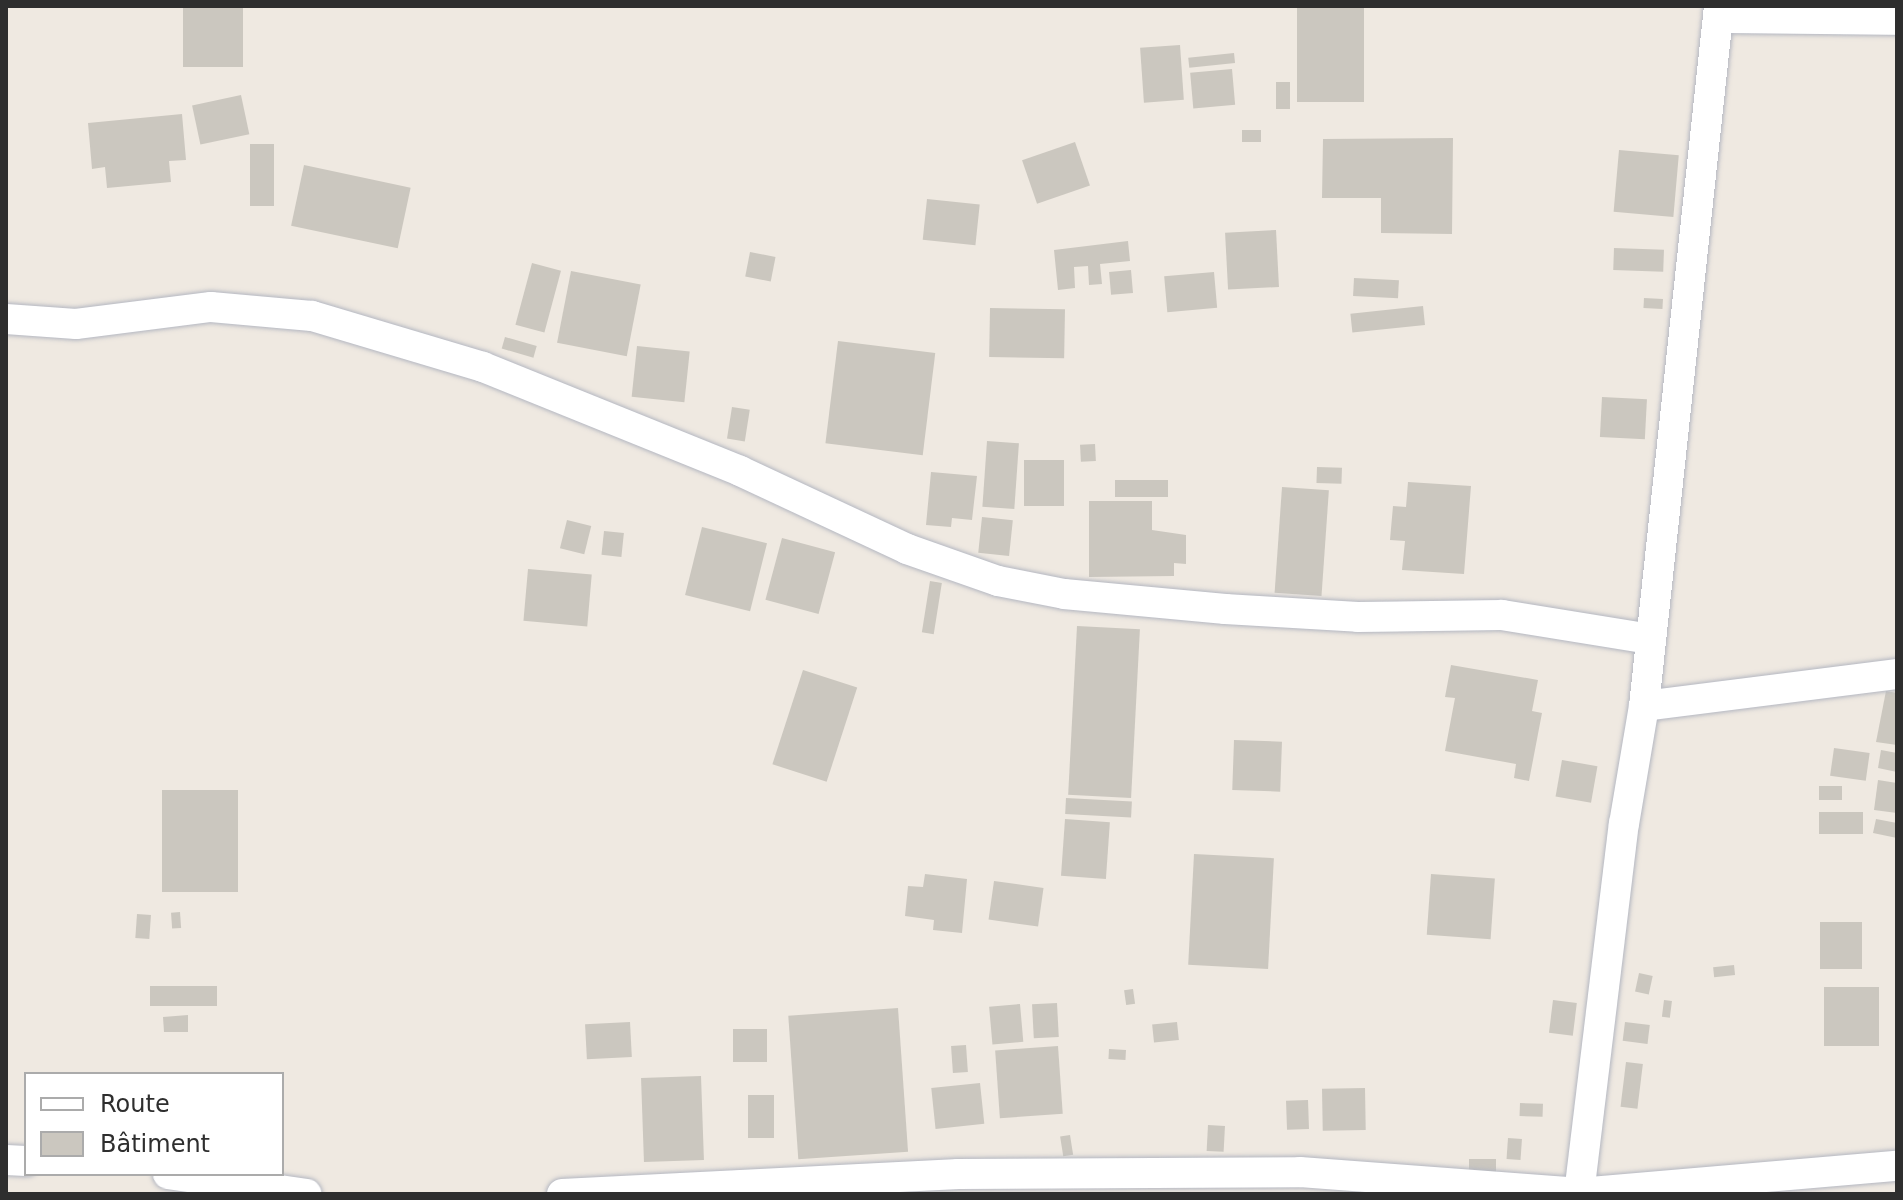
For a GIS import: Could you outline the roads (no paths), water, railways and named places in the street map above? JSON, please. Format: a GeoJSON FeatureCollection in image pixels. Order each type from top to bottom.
{"type":"FeatureCollection","features":[{"type":"Feature","properties":{"kind":"street"},"geometry":{"type":"LineString","coordinates":[[1579,1194],[1624,824],[1644,706],[1719,12],[1897,20]]}},
{"type":"Feature","properties":{"kind":"street"},"geometry":{"type":"LineString","coordinates":[[6,319],[76,324],[211,307],[312,316],[483,367],[740,471],[907,549],[998,581],[1064,594],[1358,617],[1502,615],[1650,639]]}},
{"type":"Feature","properties":{"kind":"street"},"geometry":{"type":"LineString","coordinates":[[1644,706],[1897,674]]}},
{"type":"Feature","properties":{"kind":"street"},"geometry":{"type":"LineString","coordinates":[[562,1194],[958,1174],[1285,1172],[1579,1194],[1897,1166]]}},
{"type":"Feature","properties":{"kind":"street"},"geometry":{"type":"LineString","coordinates":[[182,1176],[307,1194]]}}]}
